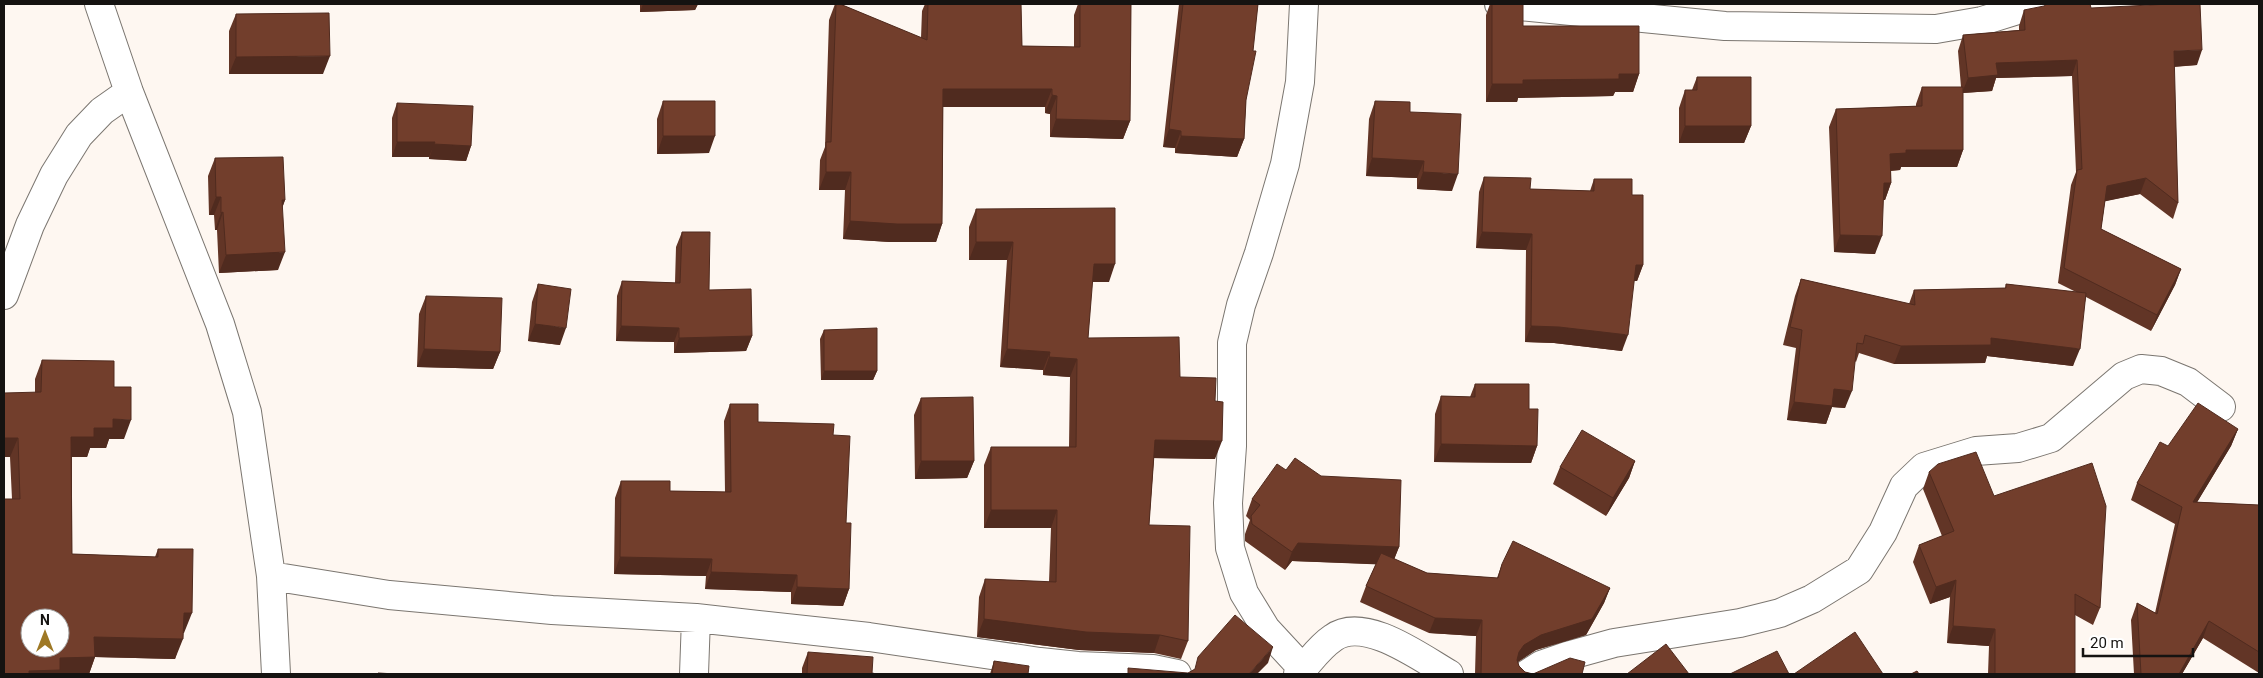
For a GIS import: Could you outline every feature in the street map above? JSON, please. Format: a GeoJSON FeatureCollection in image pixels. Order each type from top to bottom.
{"type":"FeatureCollection","features":[{"type":"Feature","properties":{"kind":"street"},"geometry":{"type":"LineString","coordinates":[[99,4],[129,92],[220,324],[247,412],[271,576],[276,674]]}},
{"type":"Feature","properties":{"kind":"street"},"geometry":{"type":"LineString","coordinates":[[1304,4],[1300,82],[1285,164],[1259,253],[1241,305],[1232,343],[1232,446],[1228,503],[1230,548],[1244,593],[1266,629],[1300,672],[1314,654],[1334,637],[1360,630],[1382,636],[1449,674]]}},
{"type":"Feature","properties":{"kind":"street"},"geometry":{"type":"LineString","coordinates":[[1499,4],[1726,26],[1936,29],[1982,21],[2037,4]]}},
{"type":"Feature","properties":{"kind":"street"},"geometry":{"type":"LineString","coordinates":[[4,295],[30,225],[54,175],[79,135],[102,111],[129,92]]}},
{"type":"Feature","properties":{"kind":"street"},"geometry":{"type":"LineString","coordinates":[[1527,674],[1541,665],[1595,648],[1614,643],[1740,623],[1780,613],[1812,599],[1859,570],[1883,532],[1904,486],[1924,467],[1976,451],[2018,448],[2051,438],[2124,376],[2142,370],[2161,371],[2188,382],[2221,407]]}},
{"type":"Feature","properties":{"kind":"street"},"geometry":{"type":"LineString","coordinates":[[271,576],[389,595],[463,603],[696,618],[879,638],[1059,664],[1153,669],[1177,674]]}},
{"type":"Feature","properties":{"kind":"street"},"geometry":{"type":"LineString","coordinates":[[694,674],[696,618]]}},
{"type":"Feature","properties":{"kind":"building"},"geometry":{"type":"Polygon","coordinates":[[[836,4],[927,40],[928,4],[1021,4],[1022,46],[1080,47],[1080,4],[1131,4],[1130,121],[1056,119],[1057,96],[1052,95],[1052,89],[943,89],[942,224],[850,221],[851,172],[826,172],[826,142],[831,142],[836,4]]]}},
{"type":"Feature","properties":{"kind":"building"},"geometry":{"type":"Polygon","coordinates":[[[1183,4],[1258,4],[1253,51],[1256,51],[1246,100],[1244,139],[1181,136],[1181,131],[1169,129],[1183,4]]]}},
{"type":"Feature","properties":{"kind":"building"},"geometry":{"type":"Polygon","coordinates":[[[1492,4],[1523,4],[1523,26],[1639,26],[1639,74],[1619,74],[1619,79],[1523,80],[1523,84],[1492,84],[1492,4]]]}},
{"type":"Feature","properties":{"kind":"building"},"geometry":{"type":"Polygon","coordinates":[[[2047,4],[2090,4],[2091,8],[2200,4],[2202,50],[2174,51],[2178,203],[2146,178],[2107,186],[2101,229],[2181,269],[2157,315],[2064,268],[2077,170],[2082,169],[2077,60],[1996,63],[1998,75],[1968,78],[1963,35],[2025,30],[2024,10],[2047,4]]]}},
{"type":"Feature","properties":{"kind":"building"},"geometry":{"type":"Polygon","coordinates":[[[329,13],[330,56],[236,57],[236,14],[329,13]]]}},
{"type":"Feature","properties":{"kind":"building"},"geometry":{"type":"Polygon","coordinates":[[[1697,77],[1751,77],[1751,126],[1685,126],[1685,90],[1697,90],[1697,77]]]}},
{"type":"Feature","properties":{"kind":"building"},"geometry":{"type":"Polygon","coordinates":[[[1922,87],[1963,87],[1963,150],[1906,150],[1906,153],[1890,154],[1891,183],[1884,183],[1882,236],[1840,235],[1836,109],[1922,106],[1922,87]]]}},
{"type":"Feature","properties":{"kind":"building"},"geometry":{"type":"Polygon","coordinates":[[[663,101],[715,101],[715,136],[663,136],[663,101]]]}},
{"type":"Feature","properties":{"kind":"building"},"geometry":{"type":"Polygon","coordinates":[[[1375,101],[1410,102],[1410,112],[1461,114],[1458,174],[1423,172],[1424,161],[1372,158],[1375,101]]]}},
{"type":"Feature","properties":{"kind":"building"},"geometry":{"type":"Polygon","coordinates":[[[397,103],[473,106],[471,146],[434,144],[435,142],[397,142],[397,103]]]}},
{"type":"Feature","properties":{"kind":"building"},"geometry":{"type":"Polygon","coordinates":[[[283,157],[285,200],[282,200],[285,252],[226,255],[221,197],[216,197],[215,158],[283,157]]]}},
{"type":"Feature","properties":{"kind":"building"},"geometry":{"type":"Polygon","coordinates":[[[1484,177],[1531,178],[1530,189],[1594,191],[1594,179],[1632,179],[1632,195],[1643,195],[1643,265],[1636,265],[1628,335],[1559,327],[1531,326],[1532,234],[1482,232],[1484,177]]]}},
{"type":"Feature","properties":{"kind":"building"},"geometry":{"type":"Polygon","coordinates":[[[1115,208],[1115,264],[1094,264],[1088,338],[1179,337],[1180,377],[1216,378],[1215,401],[1223,402],[1222,441],[1155,440],[1149,525],[1190,526],[1188,641],[1160,635],[1086,632],[984,619],[985,579],[1056,582],[1057,510],[991,510],[991,447],[1076,447],[1077,359],[1049,357],[1050,352],[1007,349],[1013,242],[976,242],[976,209],[1115,208]]]}},
{"type":"Feature","properties":{"kind":"building"},"geometry":{"type":"Polygon","coordinates":[[[682,232],[710,232],[709,290],[751,289],[752,336],[679,338],[679,328],[621,326],[622,281],[680,283],[682,232]]]}},
{"type":"Feature","properties":{"kind":"building"},"geometry":{"type":"Polygon","coordinates":[[[1801,279],[1915,305],[1914,290],[2006,288],[2006,284],[2086,293],[2080,349],[1991,338],[1991,345],[1901,346],[1865,335],[1863,344],[1857,343],[1852,391],[1834,389],[1832,406],[1794,402],[1802,330],[1790,327],[1801,279]]]}},
{"type":"Feature","properties":{"kind":"building"},"geometry":{"type":"Polygon","coordinates":[[[538,284],[571,289],[566,328],[535,324],[538,284]]]}},
{"type":"Feature","properties":{"kind":"building"},"geometry":{"type":"Polygon","coordinates":[[[426,296],[502,298],[500,352],[424,349],[426,296]]]}},
{"type":"Feature","properties":{"kind":"building"},"geometry":{"type":"Polygon","coordinates":[[[877,328],[877,371],[824,371],[824,330],[877,328]]]}},
{"type":"Feature","properties":{"kind":"building"},"geometry":{"type":"Polygon","coordinates":[[[42,360],[114,361],[114,387],[131,387],[131,420],[113,419],[113,428],[94,428],[94,437],[71,437],[72,554],[158,557],[158,549],[193,549],[192,613],[184,613],[183,639],[94,637],[95,657],[70,658],[70,608],[20,608],[20,658],[60,658],[60,670],[29,671],[29,674],[4,674],[4,499],[20,499],[18,438],[4,438],[4,393],[41,392],[42,360]]]}},
{"type":"Feature","properties":{"kind":"building"},"geometry":{"type":"Polygon","coordinates":[[[1475,384],[1529,384],[1529,409],[1538,409],[1537,446],[1441,444],[1441,396],[1475,397],[1475,384]]]}},
{"type":"Feature","properties":{"kind":"building"},"geometry":{"type":"Polygon","coordinates":[[[973,397],[974,461],[921,461],[921,398],[973,397]]]}},
{"type":"Feature","properties":{"kind":"building"},"geometry":{"type":"Polygon","coordinates":[[[2198,403],[2238,429],[2193,502],[2259,505],[2259,652],[2209,621],[2179,674],[2141,674],[2137,603],[2157,614],[2182,507],[2137,483],[2160,442],[2168,446],[2198,403]]]}},
{"type":"Feature","properties":{"kind":"building"},"geometry":{"type":"Polygon","coordinates":[[[730,404],[758,404],[758,422],[834,424],[833,435],[850,436],[846,523],[851,523],[849,589],[797,587],[797,575],[711,572],[712,559],[620,557],[621,481],[670,481],[670,491],[731,492],[730,404]]]}},
{"type":"Feature","properties":{"kind":"building"},"geometry":{"type":"Polygon","coordinates":[[[1582,430],[1635,461],[1613,498],[1560,467],[1582,430]]]}},
{"type":"Feature","properties":{"kind":"building"},"geometry":{"type":"Polygon","coordinates":[[[1976,452],[1994,496],[2092,463],[2106,506],[2100,608],[2075,594],[2075,674],[1995,674],[1995,629],[1953,626],[1956,580],[1936,587],[1919,545],[1954,531],[1929,472],[1938,464],[1976,452]]]}},
{"type":"Feature","properties":{"kind":"building"},"geometry":{"type":"Polygon","coordinates":[[[1295,458],[1321,476],[1401,480],[1399,547],[1298,543],[1292,552],[1252,524],[1251,516],[1260,505],[1252,499],[1277,464],[1286,470],[1295,458]]]}},
{"type":"Feature","properties":{"kind":"building"},"geometry":{"type":"Polygon","coordinates":[[[1513,541],[1610,588],[1592,619],[1541,635],[1524,645],[1519,652],[1517,660],[1519,666],[1525,672],[1533,674],[1481,674],[1482,620],[1435,618],[1366,586],[1381,553],[1427,573],[1498,578],[1502,564],[1513,541]]]}},
{"type":"Feature","properties":{"kind":"building"},"geometry":{"type":"Polygon","coordinates":[[[1235,615],[1273,647],[1249,674],[1128,674],[1128,668],[1188,673],[1195,669],[1198,657],[1235,615]]]}},
{"type":"Feature","properties":{"kind":"building"},"geometry":{"type":"Polygon","coordinates":[[[1855,632],[1883,674],[1794,674],[1855,632]]]}},
{"type":"Feature","properties":{"kind":"building"},"geometry":{"type":"Polygon","coordinates":[[[1666,644],[1689,674],[1627,674],[1666,644]]]}},
{"type":"Feature","properties":{"kind":"building"},"geometry":{"type":"Polygon","coordinates":[[[1777,651],[1789,674],[1730,674],[1777,651]]]}},
{"type":"Feature","properties":{"kind":"building"},"geometry":{"type":"Polygon","coordinates":[[[808,652],[873,657],[872,673],[877,674],[807,674],[808,652]]]}},
{"type":"Feature","properties":{"kind":"building"},"geometry":{"type":"Polygon","coordinates":[[[1570,658],[1585,662],[1582,674],[1533,674],[1570,658]]]}},
{"type":"Feature","properties":{"kind":"building"},"geometry":{"type":"Polygon","coordinates":[[[994,661],[1029,666],[1028,674],[992,674],[994,661]]]}}]}
